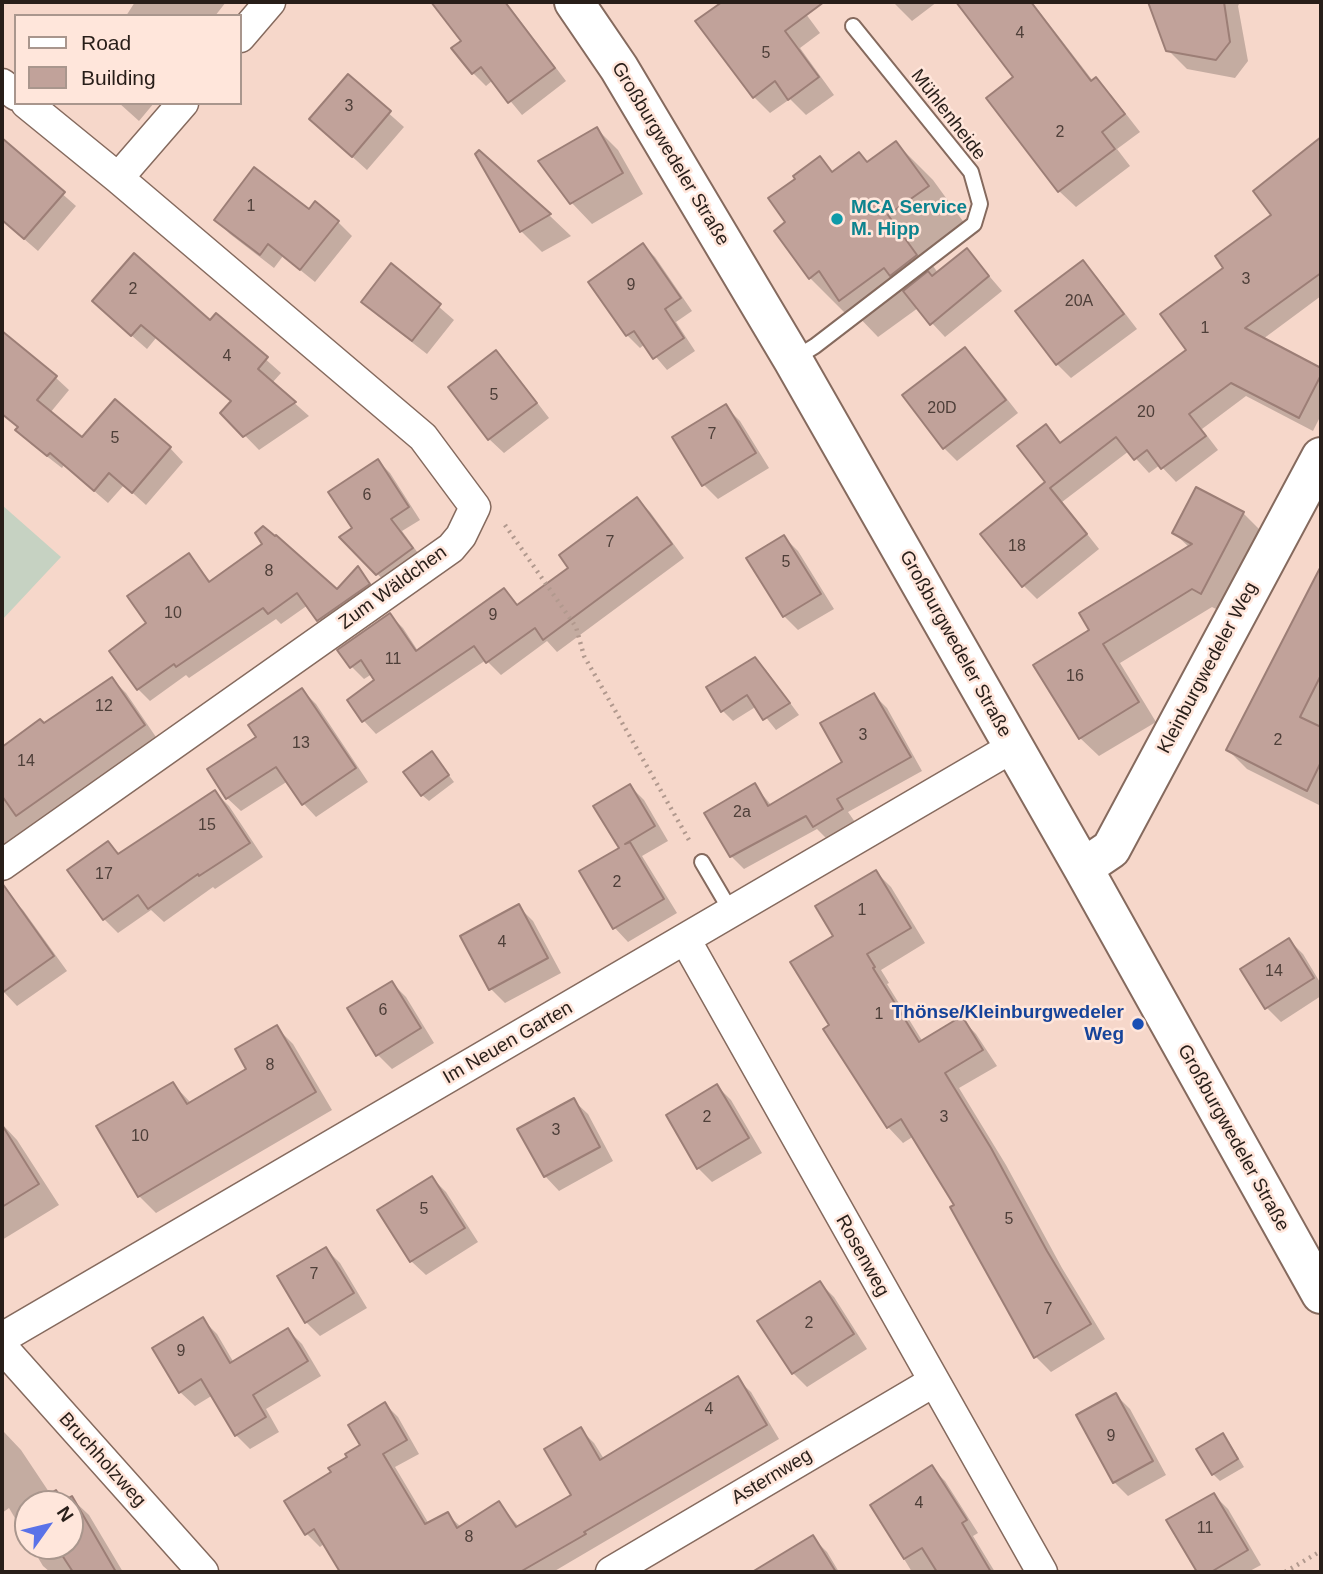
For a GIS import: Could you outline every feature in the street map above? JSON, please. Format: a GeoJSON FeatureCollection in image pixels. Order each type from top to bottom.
{"type":"FeatureCollection","features":[{"type":"Feature","properties":{"kind":"street"},"geometry":{"type":"LineString","coordinates":[[242,35],[270,2]]}},
{"type":"Feature","properties":{"kind":"street","name":"Großburgwedeler Straße"},"geometry":{"type":"LineString","coordinates":[[574,2],[619,68],[793,360],[1083,868],[1321,1294]]}},
{"type":"Feature","properties":{"kind":"street"},"geometry":{"type":"LineString","coordinates":[[28,105],[424,437],[475,507]]}},
{"type":"Feature","properties":{"kind":"street"},"geometry":{"type":"LineString","coordinates":[[118,178],[181,105]]}},
{"type":"Feature","properties":{"kind":"street","name":"Kleinburgwedeler Weg"},"geometry":{"type":"LineString","coordinates":[[1083,868],[1111,849],[1321,457]]}},
{"type":"Feature","properties":{"kind":"street","name":"Zum Wäldchen"},"geometry":{"type":"LineString","coordinates":[[2,864],[451,548],[461,536],[475,507]]}},
{"type":"Feature","properties":{"kind":"street","name":"Im Neuen Garten"},"geometry":{"type":"LineString","coordinates":[[2,1338],[1013,747]]}},
{"type":"Feature","properties":{"kind":"street","name":"Rosenweg"},"geometry":{"type":"LineString","coordinates":[[685,939],[1042,1572]]}},
{"type":"Feature","properties":{"kind":"street","name":"Bruchholzweg"},"geometry":{"type":"LineString","coordinates":[[2,1347],[203,1572]]}},
{"type":"Feature","properties":{"kind":"street","name":"Asternweg"},"geometry":{"type":"LineString","coordinates":[[611,1572],[933,1382]]}},
{"type":"Feature","properties":{"kind":"lane","name":"Mühlenheide"},"geometry":{"type":"LineString","coordinates":[[793,360],[974,224],[980,204],[971,172],[853,26]]}},
{"type":"Feature","properties":{"kind":"lane"},"geometry":{"type":"LineString","coordinates":[[702,862],[732,913]]}},
{"type":"Feature","properties":{"kind":"path"},"geometry":{"type":"LineString","coordinates":[[475,507],[501,520],[576,627],[584,656],[702,862]]}},
{"type":"Feature","properties":{"kind":"path"},"geometry":{"type":"LineString","coordinates":[[1285,1572],[1321,1551]]}},
{"type":"Feature","properties":{"kind":"green space"},"geometry":{"type":"Polygon","coordinates":[[[2,505],[61,557],[2,620],[2,505]]]}},
{"type":"Feature","properties":{"kind":"building"},"geometry":{"type":"Polygon","coordinates":[[[431,2],[505,2],[555,68],[508,103],[481,67],[472,74],[451,48],[461,41],[431,2]]]}},
{"type":"Feature","properties":{"kind":"building"},"geometry":{"type":"Polygon","coordinates":[[[722,2],[824,2],[785,31],[819,77],[788,100],[775,81],[753,98],[695,21],[722,2]]]}},
{"type":"Feature","properties":{"kind":"building"},"geometry":{"type":"Polygon","coordinates":[[[956,2],[1031,2],[1091,81],[1096,77],[1125,114],[1102,132],[1115,149],[1058,192],[986,98],[1013,77],[956,2]]]}},
{"type":"Feature","properties":{"kind":"building"},"geometry":{"type":"Polygon","coordinates":[[[1148,2],[1224,2],[1230,42],[1216,60],[1166,51],[1148,2]]]}},
{"type":"Feature","properties":{"kind":"building"},"geometry":{"type":"Polygon","coordinates":[[[348,74],[391,111],[352,157],[309,119],[348,74]]]}},
{"type":"Feature","properties":{"kind":"building"},"geometry":{"type":"Polygon","coordinates":[[[597,127],[623,173],[570,204],[538,161],[597,127]]]}},
{"type":"Feature","properties":{"kind":"building"},"geometry":{"type":"Polygon","coordinates":[[[1321,137],[1321,273],[1245,328],[1321,368],[1321,375],[1299,418],[1231,383],[1189,414],[1206,436],[1161,469],[1147,450],[1134,460],[1116,437],[1050,488],[1087,534],[1022,587],[980,534],[1045,482],[1017,446],[1046,424],[1060,443],[1186,350],[1160,314],[1223,268],[1215,256],[1271,215],[1253,191],[1321,137]]]}},
{"type":"Feature","properties":{"kind":"building"},"geometry":{"type":"Polygon","coordinates":[[[2,138],[65,192],[24,239],[2,220],[2,138]]]}},
{"type":"Feature","properties":{"kind":"building","name":"MCA Service M. Hipp"},"geometry":{"type":"Polygon","coordinates":[[[896,141],[929,186],[888,215],[917,255],[890,276],[884,268],[839,301],[819,271],[809,279],[774,231],[785,222],[768,198],[795,179],[793,176],[820,156],[832,172],[859,152],[867,162],[896,141]]]}},
{"type":"Feature","properties":{"kind":"building"},"geometry":{"type":"Polygon","coordinates":[[[479,150],[551,214],[520,232],[475,154],[479,150]]]}},
{"type":"Feature","properties":{"kind":"building"},"geometry":{"type":"Polygon","coordinates":[[[254,167],[309,209],[315,201],[339,221],[300,270],[268,244],[260,255],[214,220],[254,167]]]}},
{"type":"Feature","properties":{"kind":"building"},"geometry":{"type":"Polygon","coordinates":[[[643,243],[681,298],[665,309],[684,338],[653,359],[634,331],[626,336],[588,282],[643,243]]]}},
{"type":"Feature","properties":{"kind":"building"},"geometry":{"type":"Polygon","coordinates":[[[967,248],[989,276],[930,325],[903,291],[928,271],[932,276],[967,248]]]}},
{"type":"Feature","properties":{"kind":"building"},"geometry":{"type":"Polygon","coordinates":[[[134,253],[210,320],[216,313],[268,357],[258,369],[296,402],[243,437],[220,413],[231,401],[141,325],[131,336],[92,301],[134,253]]]}},
{"type":"Feature","properties":{"kind":"building"},"geometry":{"type":"Polygon","coordinates":[[[1083,260],[1124,314],[1056,365],[1015,311],[1083,260]]]}},
{"type":"Feature","properties":{"kind":"building"},"geometry":{"type":"Polygon","coordinates":[[[391,263],[441,304],[412,341],[361,302],[391,263]]]}},
{"type":"Feature","properties":{"kind":"building"},"geometry":{"type":"Polygon","coordinates":[[[2,331],[57,376],[37,400],[82,437],[115,399],[171,447],[132,493],[109,473],[94,491],[50,453],[47,456],[15,430],[18,427],[2,414],[2,331]]]}},
{"type":"Feature","properties":{"kind":"building"},"geometry":{"type":"Polygon","coordinates":[[[965,347],[1006,400],[943,449],[902,395],[965,347]]]}},
{"type":"Feature","properties":{"kind":"building"},"geometry":{"type":"Polygon","coordinates":[[[496,350],[537,403],[488,440],[448,387],[496,350]]]}},
{"type":"Feature","properties":{"kind":"building"},"geometry":{"type":"Polygon","coordinates":[[[726,404],[756,453],[702,486],[672,437],[726,404]]]}},
{"type":"Feature","properties":{"kind":"building"},"geometry":{"type":"Polygon","coordinates":[[[378,459],[409,507],[391,519],[413,548],[376,575],[339,537],[352,528],[328,492],[378,459]]]}},
{"type":"Feature","properties":{"kind":"building"},"geometry":{"type":"Polygon","coordinates":[[[1196,487],[1244,512],[1201,594],[1192,589],[1103,644],[1139,702],[1079,739],[1033,665],[1089,630],[1079,613],[1192,544],[1172,533],[1196,487]]]}},
{"type":"Feature","properties":{"kind":"building"},"geometry":{"type":"Polygon","coordinates":[[[637,497],[672,544],[543,640],[535,628],[486,663],[474,646],[362,722],[347,700],[374,680],[361,660],[350,668],[337,650],[390,613],[416,651],[504,588],[517,605],[568,568],[559,555],[637,497]]]}},
{"type":"Feature","properties":{"kind":"building"},"geometry":{"type":"Polygon","coordinates":[[[263,526],[337,589],[358,566],[370,584],[317,621],[297,593],[268,614],[263,608],[137,690],[109,651],[146,623],[127,596],[189,553],[209,582],[262,544],[255,533],[263,526]]]}},
{"type":"Feature","properties":{"kind":"building"},"geometry":{"type":"Polygon","coordinates":[[[784,535],[821,594],[783,617],[746,558],[784,535]]]}},
{"type":"Feature","properties":{"kind":"building"},"geometry":{"type":"Polygon","coordinates":[[[1321,566],[1321,675],[1300,717],[1321,727],[1321,762],[1307,791],[1226,750],[1321,566]]]}},
{"type":"Feature","properties":{"kind":"building"},"geometry":{"type":"Polygon","coordinates":[[[755,657],[790,703],[763,720],[747,695],[721,712],[706,687],[755,657]]]}},
{"type":"Feature","properties":{"kind":"building"},"geometry":{"type":"Polygon","coordinates":[[[112,677],[145,725],[16,816],[2,796],[2,747],[40,719],[44,723],[112,677]]]}},
{"type":"Feature","properties":{"kind":"building"},"geometry":{"type":"Polygon","coordinates":[[[302,688],[356,768],[302,805],[276,767],[226,799],[207,769],[256,737],[248,725],[302,688]]]}},
{"type":"Feature","properties":{"kind":"building"},"geometry":{"type":"Polygon","coordinates":[[[874,693],[911,757],[837,799],[843,809],[813,827],[806,816],[730,857],[704,813],[755,783],[768,806],[842,762],[820,723],[874,693]]]}},
{"type":"Feature","properties":{"kind":"building"},"geometry":{"type":"Polygon","coordinates":[[[432,751],[449,775],[421,796],[403,772],[432,751]]]}},
{"type":"Feature","properties":{"kind":"building"},"geometry":{"type":"Polygon","coordinates":[[[630,784],[655,826],[625,844],[630,842],[664,899],[613,929],[579,871],[619,848],[593,806],[630,784]]]}},
{"type":"Feature","properties":{"kind":"building"},"geometry":{"type":"Polygon","coordinates":[[[215,790],[250,843],[199,876],[198,874],[148,909],[138,895],[103,920],[67,870],[108,841],[118,854],[215,790]]]}},
{"type":"Feature","properties":{"kind":"building"},"geometry":{"type":"Polygon","coordinates":[[[876,870],[911,928],[867,954],[875,967],[873,968],[919,1042],[962,1016],[983,1050],[945,1073],[1091,1324],[1034,1358],[950,1207],[954,1205],[901,1119],[887,1128],[823,1029],[829,1025],[790,962],[833,936],[815,906],[876,870]]]}},
{"type":"Feature","properties":{"kind":"building"},"geometry":{"type":"Polygon","coordinates":[[[2,883],[54,956],[2,993],[2,883]]]}},
{"type":"Feature","properties":{"kind":"building"},"geometry":{"type":"Polygon","coordinates":[[[519,904],[548,958],[489,990],[460,936],[519,904]]]}},
{"type":"Feature","properties":{"kind":"building"},"geometry":{"type":"Polygon","coordinates":[[[1289,938],[1314,978],[1265,1009],[1240,969],[1289,938]]]}},
{"type":"Feature","properties":{"kind":"building"},"geometry":{"type":"Polygon","coordinates":[[[392,981],[421,1028],[376,1056],[347,1008],[392,981]]]}},
{"type":"Feature","properties":{"kind":"building"},"geometry":{"type":"Polygon","coordinates":[[[277,1025],[316,1092],[138,1197],[96,1126],[173,1082],[187,1104],[246,1069],[235,1049],[277,1025]]]}},
{"type":"Feature","properties":{"kind":"building"},"geometry":{"type":"Polygon","coordinates":[[[717,1084],[749,1138],[697,1169],[666,1115],[717,1084]]]}},
{"type":"Feature","properties":{"kind":"building"},"geometry":{"type":"Polygon","coordinates":[[[574,1098],[600,1147],[544,1177],[517,1129],[574,1098]]]}},
{"type":"Feature","properties":{"kind":"building"},"geometry":{"type":"Polygon","coordinates":[[[2,1125],[39,1184],[2,1207],[2,1125]]]}},
{"type":"Feature","properties":{"kind":"building"},"geometry":{"type":"Polygon","coordinates":[[[432,1176],[465,1228],[410,1262],[377,1210],[432,1176]]]}},
{"type":"Feature","properties":{"kind":"building"},"geometry":{"type":"Polygon","coordinates":[[[326,1247],[354,1293],[305,1323],[277,1276],[326,1247]]]}},
{"type":"Feature","properties":{"kind":"building"},"geometry":{"type":"Polygon","coordinates":[[[820,1281],[854,1334],[792,1374],[757,1321],[820,1281]]]}},
{"type":"Feature","properties":{"kind":"building"},"geometry":{"type":"Polygon","coordinates":[[[203,1317],[230,1363],[288,1328],[308,1361],[253,1395],[266,1417],[235,1436],[201,1379],[179,1393],[152,1348],[203,1317]]]}},
{"type":"Feature","properties":{"kind":"building"},"geometry":{"type":"Polygon","coordinates":[[[738,1376],[767,1425],[520,1572],[340,1572],[314,1529],[305,1535],[284,1501],[331,1472],[328,1468],[347,1457],[345,1454],[360,1445],[348,1425],[385,1402],[407,1440],[383,1454],[425,1524],[448,1512],[457,1528],[499,1501],[516,1527],[571,1495],[544,1449],[581,1427],[600,1460],[738,1376]]]}},
{"type":"Feature","properties":{"kind":"building"},"geometry":{"type":"Polygon","coordinates":[[[1116,1393],[1153,1461],[1113,1483],[1076,1415],[1116,1393]]]}},
{"type":"Feature","properties":{"kind":"building"},"geometry":{"type":"Polygon","coordinates":[[[1223,1433],[1238,1459],[1212,1475],[1196,1449],[1223,1433]]]}},
{"type":"Feature","properties":{"kind":"building"},"geometry":{"type":"Polygon","coordinates":[[[932,1465],[967,1520],[962,1523],[991,1572],[937,1572],[922,1548],[904,1559],[870,1505],[932,1465]]]}},
{"type":"Feature","properties":{"kind":"building"},"geometry":{"type":"Polygon","coordinates":[[[1214,1493],[1248,1550],[1211,1572],[1197,1572],[1166,1520],[1214,1493]]]}},
{"type":"Feature","properties":{"kind":"building"},"geometry":{"type":"Polygon","coordinates":[[[84,1517],[116,1572],[73,1572],[65,1560],[84,1560],[84,1517]]]}},
{"type":"Feature","properties":{"kind":"building"},"geometry":{"type":"Polygon","coordinates":[[[813,1535],[836,1572],[752,1572],[813,1535]]]}},
{"type":"Feature","properties":{"kind":"place","name":"MCA Service M. Hipp"},"geometry":{"type":"Point","coordinates":[837,219]}},
{"type":"Feature","properties":{"kind":"place","name":"Thönse/Kleinburgwedeler Weg"},"geometry":{"type":"Point","coordinates":[1138,1024]}}]}
